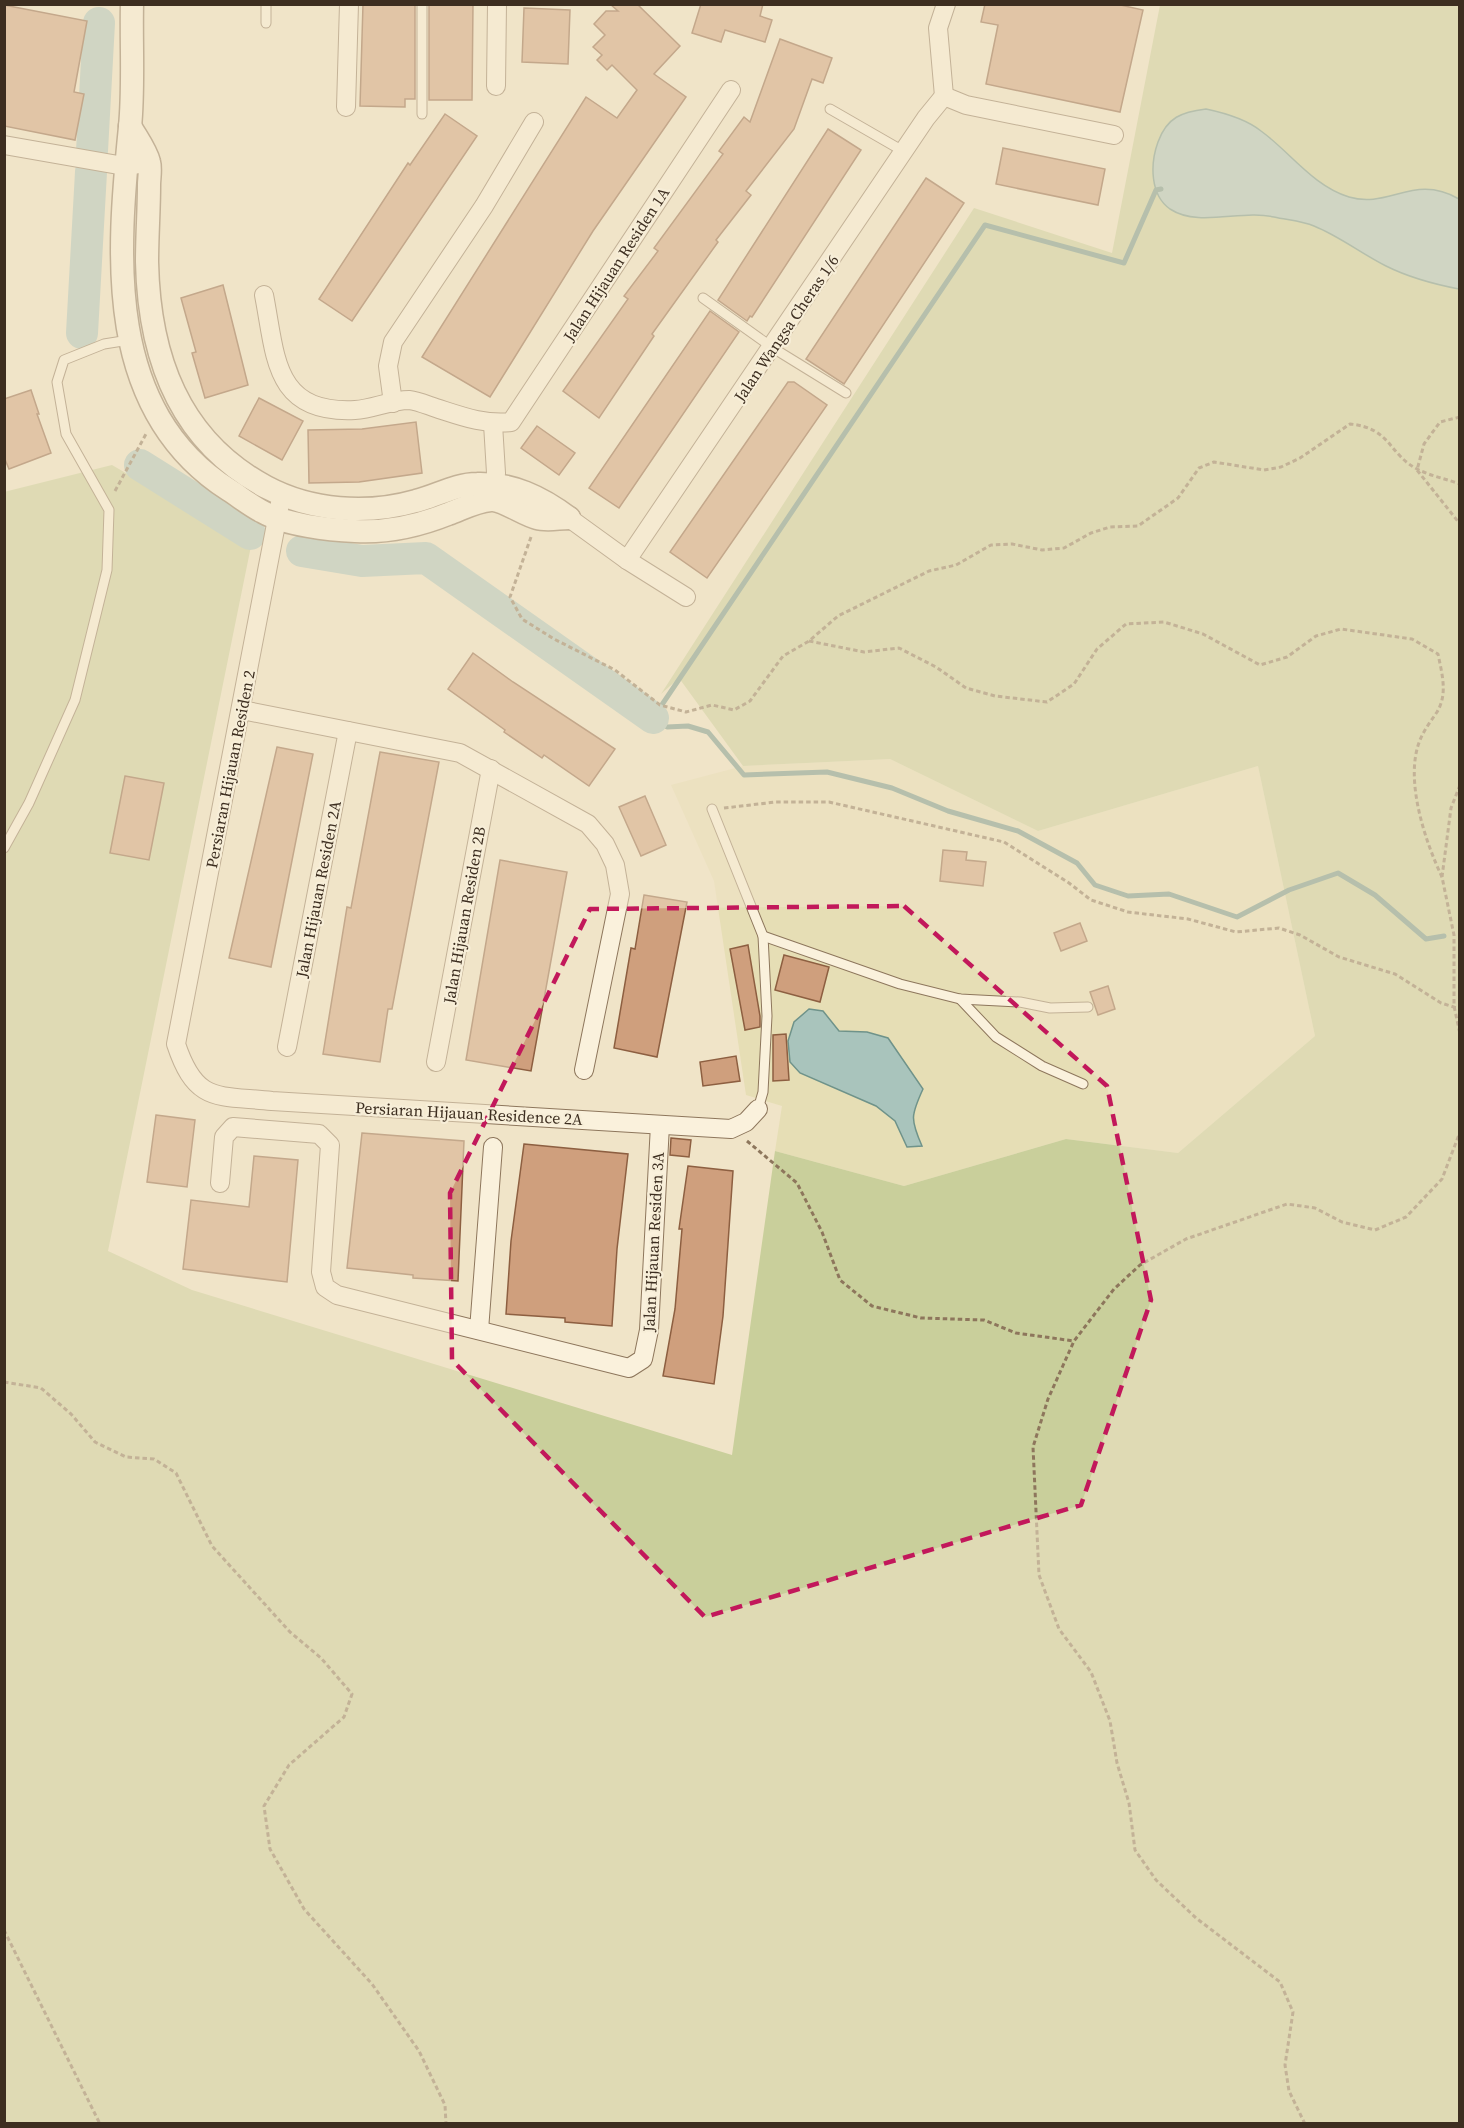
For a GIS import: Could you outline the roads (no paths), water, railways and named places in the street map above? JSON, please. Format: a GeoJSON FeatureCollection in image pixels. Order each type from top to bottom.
{"type":"FeatureCollection","features":[{"type":"Feature","properties":{"kind":"street"},"geometry":{"type":"LineString","coordinates":[[346,107],[349,4]]}},
{"type":"Feature","properties":{"kind":"street"},"geometry":{"type":"LineString","coordinates":[[496,86],[497,4]]}},
{"type":"Feature","properties":{"kind":"street"},"geometry":{"type":"LineString","coordinates":[[946,4],[938,28],[944,96],[966,105],[1114,135]]}},
{"type":"Feature","properties":{"kind":"street"},"geometry":{"type":"LineString","coordinates":[[127,5],[130,126],[124,166],[122,254],[129,340],[157,416],[173,442],[190,462],[247,503],[278,519],[353,531],[396,530],[419,525],[495,492],[514,487],[568,518],[627,560],[686,597]]}},
{"type":"Feature","properties":{"kind":"street","name":"Jalan Hijauan Residen 1A"},"geometry":{"type":"LineString","coordinates":[[493,424],[511,422],[731,90]]}},
{"type":"Feature","properties":{"kind":"street","name":"Jalan Wangsa Cheras 1/6"},"geometry":{"type":"LineString","coordinates":[[627,560],[773,348],[903,151],[944,96]]}},
{"type":"Feature","properties":{"kind":"street"},"geometry":{"type":"LineString","coordinates":[[393,403],[388,366],[393,342],[484,206],[534,122]]}},
{"type":"Feature","properties":{"kind":"street"},"geometry":{"type":"LineString","coordinates":[[130,126],[149,163],[147,260],[153,335],[178,405],[192,424],[222,456],[266,487],[303,502],[352,510],[395,507],[462,486],[495,492],[538,519],[568,518]]}},
{"type":"Feature","properties":{"kind":"street"},"geometry":{"type":"LineString","coordinates":[[4,145],[124,166],[149,163]]}},
{"type":"Feature","properties":{"kind":"street"},"geometry":{"type":"LineString","coordinates":[[264,295],[279,374],[299,397],[330,411],[358,410],[393,403],[417,402],[493,424],[495,492]]}},
{"type":"Feature","properties":{"kind":"street"},"geometry":{"type":"LineString","coordinates":[[129,340],[153,335]]}},
{"type":"Feature","properties":{"kind":"street","name":"Persiaran Hijauan Residen 2"},"geometry":{"type":"LineString","coordinates":[[184,1069],[176,1044],[282,493]]}},
{"type":"Feature","properties":{"kind":"street"},"geometry":{"type":"LineString","coordinates":[[242,710],[460,753],[588,824],[605,844],[615,865],[620,894],[584,1070]]}},
{"type":"Feature","properties":{"kind":"street","name":"Jalan Hijauan Residen 2A"},"geometry":{"type":"LineString","coordinates":[[287,1047],[348,731]]}},
{"type":"Feature","properties":{"kind":"street","name":"Jalan Hijauan Residen 2B"},"geometry":{"type":"LineString","coordinates":[[436,1062],[491,769]]}},
{"type":"Feature","properties":{"kind":"street","name":"Persiaran Hijauan Residence 2A"},"geometry":{"type":"LineString","coordinates":[[184,1069],[200,1089],[215,1095],[731,1129],[746,1122],[758,1109]]}},
{"type":"Feature","properties":{"kind":"street","name":"Jalan Hijauan Residen 3A"},"geometry":{"type":"LineString","coordinates":[[479,1330],[629,1368],[644,1359],[649,1330],[660,1125]]}},
{"type":"Feature","properties":{"kind":"street"},"geometry":{"type":"LineString","coordinates":[[220,1183],[224,1137],[233,1127],[319,1134],[330,1145],[321,1272],[325,1287],[337,1295],[479,1330],[493,1147]]}},
{"type":"Feature","properties":{"kind":"lane"},"geometry":{"type":"LineString","coordinates":[[266,4],[266,23]]}},
{"type":"Feature","properties":{"kind":"lane"},"geometry":{"type":"LineString","coordinates":[[422,4],[422,114]]}},
{"type":"Feature","properties":{"kind":"lane"},"geometry":{"type":"LineString","coordinates":[[830,109],[903,151]]}},
{"type":"Feature","properties":{"kind":"lane"},"geometry":{"type":"LineString","coordinates":[[703,298],[773,348],[846,393]]}},
{"type":"Feature","properties":{"kind":"lane"},"geometry":{"type":"LineString","coordinates":[[4,848],[29,803],[75,699],[107,570],[109,510],[66,434],[57,382],[64,360],[104,344],[129,340]]}},
{"type":"Feature","properties":{"kind":"lane"},"geometry":{"type":"LineString","coordinates":[[712,809],[763,936],[767,1016],[763,1092],[758,1109]]}},
{"type":"Feature","properties":{"kind":"lane"},"geometry":{"type":"LineString","coordinates":[[763,936],[900,984],[960,999],[1020,1002],[1050,1008],[1088,1007]]}},
{"type":"Feature","properties":{"kind":"lane"},"geometry":{"type":"LineString","coordinates":[[960,999],[996,1037],[1042,1066],[1083,1084]]}},
{"type":"Feature","properties":{"kind":"water"},"geometry":{"type":"Polygon","coordinates":[[[1206,109],[1249,123],[1272,139],[1313,177],[1336,192],[1349,197],[1377,199],[1428,189],[1459,199],[1459,289],[1422,280],[1395,270],[1332,235],[1305,223],[1262,215],[1194,217],[1170,209],[1163,203],[1155,187],[1153,169],[1158,142],[1166,127],[1176,117],[1206,109]]]}},
{"type":"Feature","properties":{"kind":"water"},"geometry":{"type":"Polygon","coordinates":[[[809,1009],[823,1011],[839,1031],[867,1032],[888,1038],[923,1089],[914,1111],[915,1129],[922,1146],[907,1147],[895,1121],[876,1106],[800,1073],[790,1062],[788,1041],[794,1022],[809,1009]]]}},
{"type":"Feature","properties":{"kind":"waterway"},"geometry":{"type":"LineString","coordinates":[[92,151],[99,23]]}},
{"type":"Feature","properties":{"kind":"waterway"},"geometry":{"type":"LineString","coordinates":[[82,333],[91,172]]}},
{"type":"Feature","properties":{"kind":"waterway"},"geometry":{"type":"LineString","coordinates":[[1161,189],[1156,190],[1124,263],[985,225],[653,718],[667,727],[688,726],[708,732],[744,775],[827,772],[892,788],[948,811],[1018,831],[1077,863],[1095,885],[1128,896],[1169,894],[1237,917],[1289,890],[1338,873],[1375,895],[1426,939],[1444,936]]}},
{"type":"Feature","properties":{"kind":"waterway"},"geometry":{"type":"LineString","coordinates":[[140,465],[250,534]]}},
{"type":"Feature","properties":{"kind":"waterway"},"geometry":{"type":"LineString","coordinates":[[302,551],[362,561],[426,558],[653,718]]}}]}
